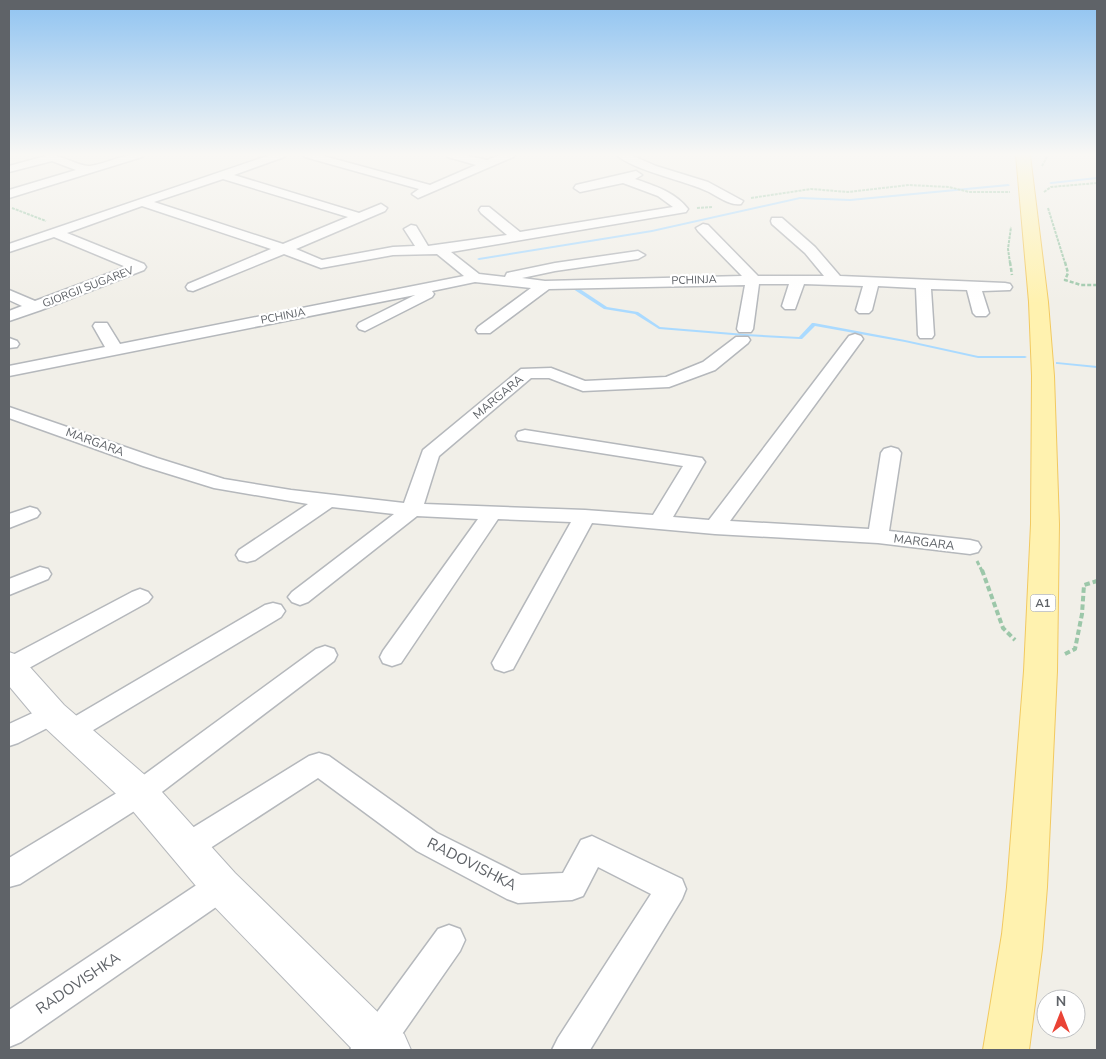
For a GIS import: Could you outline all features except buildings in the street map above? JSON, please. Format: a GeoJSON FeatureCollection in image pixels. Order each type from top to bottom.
{"type":"FeatureCollection","features":[{"type":"Feature","properties":{"kind":"main road","name":"A1"},"geometry":{"type":"LineString","coordinates":[[1006,1050],[1023,933],[1041,666],[1046,480],[1041,349],[1030,204]]}},
{"type":"Feature","properties":{"kind":"street"},"geometry":{"type":"LineString","coordinates":[[9,248],[134,204]]}},
{"type":"Feature","properties":{"kind":"street"},"geometry":{"type":"LineString","coordinates":[[148,204],[284,249],[321,264],[393,251],[440,250],[682,209],[678,204]]}},
{"type":"Feature","properties":{"kind":"street"},"geometry":{"type":"LineString","coordinates":[[319,204],[360,217]]}},
{"type":"Feature","properties":{"kind":"street"},"geometry":{"type":"LineString","coordinates":[[193,287],[382,208]]}},
{"type":"Feature","properties":{"kind":"street"},"geometry":{"type":"LineString","coordinates":[[485,210],[518,237]]}},
{"type":"Feature","properties":{"kind":"street"},"geometry":{"type":"LineString","coordinates":[[777,221],[810,250],[835,279]]}},
{"type":"Feature","properties":{"kind":"street"},"geometry":{"type":"LineString","coordinates":[[703,228],[753,279]]}},
{"type":"Feature","properties":{"kind":"street"},"geometry":{"type":"LineString","coordinates":[[411,229],[423,249]]}},
{"type":"Feature","properties":{"kind":"street","name":"GJORGJI SUGAREV"},"geometry":{"type":"LineString","coordinates":[[9,316],[139,268],[60,230]]}},
{"type":"Feature","properties":{"kind":"street"},"geometry":{"type":"LineString","coordinates":[[440,250],[475,278]]}},
{"type":"Feature","properties":{"kind":"street","name":"PCHINJA"},"geometry":{"type":"LineString","coordinates":[[496,279],[555,267],[638,255]]}},
{"type":"Feature","properties":{"kind":"street","name":"PCHINJA"},"geometry":{"type":"LineString","coordinates":[[9,371],[475,278],[545,285],[753,279],[835,279],[1005,287]]}},
{"type":"Feature","properties":{"kind":"street","name":"MARGARA"},"geometry":{"type":"LineString","coordinates":[[412,510],[430,454],[527,373],[551,373],[583,386],[669,382],[709,366],[743,334],[753,279]]}},
{"type":"Feature","properties":{"kind":"street"},"geometry":{"type":"LineString","coordinates":[[790,306],[798,279]]}},
{"type":"Feature","properties":{"kind":"street"},"geometry":{"type":"LineString","coordinates":[[864,310],[872,281]]}},
{"type":"Feature","properties":{"kind":"street","name":"PCHINJA"},"geometry":{"type":"LineString","coordinates":[[365,326],[452,282]]}},
{"type":"Feature","properties":{"kind":"street"},"geometry":{"type":"LineString","coordinates":[[924,283],[926,336]]}},
{"type":"Feature","properties":{"kind":"street"},"geometry":{"type":"LineString","coordinates":[[484,330],[545,285]]}},
{"type":"Feature","properties":{"kind":"street"},"geometry":{"type":"LineString","coordinates":[[973,285],[981,313]]}},
{"type":"Feature","properties":{"kind":"street","name":"GJORGJI SUGAREV"},"geometry":{"type":"LineString","coordinates":[[9,294],[36,307]]}},
{"type":"Feature","properties":{"kind":"street"},"geometry":{"type":"LineString","coordinates":[[101,326],[115,350]]}},
{"type":"Feature","properties":{"kind":"street"},"geometry":{"type":"LineString","coordinates":[[714,527],[855,339]]}},
{"type":"Feature","properties":{"kind":"street","name":"MARGARA"},"geometry":{"type":"LineString","coordinates":[[9,412],[150,462],[221,484],[292,496],[412,510],[584,516],[714,527],[878,536],[970,547]]}},
{"type":"Feature","properties":{"kind":"street"},"geometry":{"type":"LineString","coordinates":[[526,436],[695,462],[660,522]]}},
{"type":"Feature","properties":{"kind":"street","name":"MARGARA"},"geometry":{"type":"LineString","coordinates":[[878,536],[891,453]]}},
{"type":"Feature","properties":{"kind":"street"},"geometry":{"type":"LineString","coordinates":[[247,555],[328,500]]}},
{"type":"Feature","properties":{"kind":"street"},"geometry":{"type":"LineString","coordinates":[[300,597],[412,510]]}},
{"type":"Feature","properties":{"kind":"street"},"geometry":{"type":"LineString","coordinates":[[392,657],[493,512]]}},
{"type":"Feature","properties":{"kind":"street"},"geometry":{"type":"LineString","coordinates":[[9,522],[30,513]]}},
{"type":"Feature","properties":{"kind":"street"},"geometry":{"type":"LineString","coordinates":[[504,663],[584,516]]}},
{"type":"Feature","properties":{"kind":"street"},"geometry":{"type":"LineString","coordinates":[[9,588],[40,574]]}},
{"type":"Feature","properties":{"kind":"street"},"geometry":{"type":"LineString","coordinates":[[140,597],[10,666],[61,722],[140,793],[221,886],[377,1048],[448,940]]}},
{"type":"Feature","properties":{"kind":"street"},"geometry":{"type":"LineString","coordinates":[[9,736],[61,722],[273,611]]}},
{"type":"Feature","properties":{"kind":"street"},"geometry":{"type":"LineString","coordinates":[[9,874],[140,793],[325,654]]}},
{"type":"Feature","properties":{"kind":"street","name":"RADOVISHKA"},"geometry":{"type":"LineString","coordinates":[[187,847],[319,764],[427,842],[518,889],[572,886],[592,849],[671,889],[570,1050]]}},
{"type":"Feature","properties":{"kind":"street","name":"RADOVISHKA"},"geometry":{"type":"LineString","coordinates":[[9,1030],[221,886]]}},
{"type":"Feature","properties":{"kind":"path"},"geometry":{"type":"LineString","coordinates":[[682,209],[725,204]]}},
{"type":"Feature","properties":{"kind":"path"},"geometry":{"type":"LineString","coordinates":[[1048,204],[1068,273],[1065,280],[1081,285],[1097,286]]}},
{"type":"Feature","properties":{"kind":"path"},"geometry":{"type":"LineString","coordinates":[[9,207],[60,230]]}},
{"type":"Feature","properties":{"kind":"path"},"geometry":{"type":"LineString","coordinates":[[1005,287],[1012,275],[1008,249],[1012,224]]}},
{"type":"Feature","properties":{"kind":"path"},"geometry":{"type":"LineString","coordinates":[[970,547],[986,578],[1003,628],[1041,666],[1075,649],[1082,614],[1084,585],[1097,581]]}},
{"type":"Feature","properties":{"kind":"waterway"},"geometry":{"type":"LineString","coordinates":[[479,259],[652,231],[771,204]]}},
{"type":"Feature","properties":{"kind":"waterway"},"geometry":{"type":"LineString","coordinates":[[572,286],[606,308],[636,313],[659,328],[800,338],[814,324],[978,357],[1025,357]]}},
{"type":"Feature","properties":{"kind":"waterway"},"geometry":{"type":"LineString","coordinates":[[1058,363],[1097,367]]}}]}
